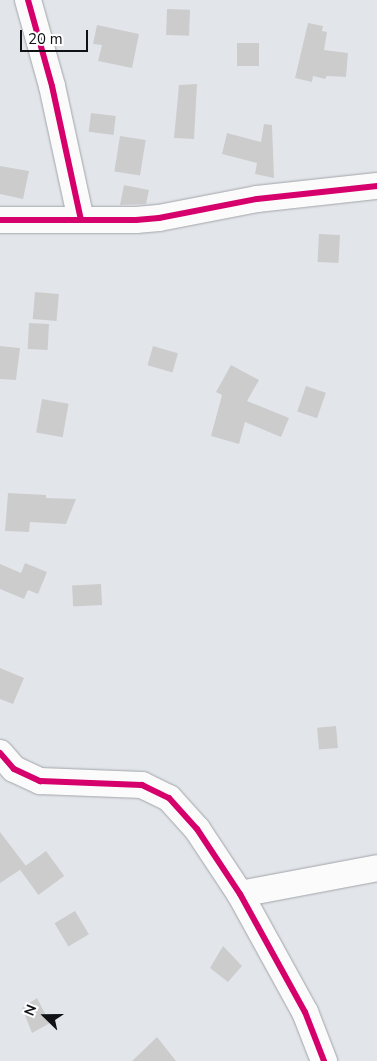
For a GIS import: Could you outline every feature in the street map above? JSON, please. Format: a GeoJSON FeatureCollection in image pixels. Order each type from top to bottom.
{"type":"FeatureCollection","features":[{"type":"Feature","properties":{"kind":"street"},"geometry":{"type":"LineString","coordinates":[[28,0],[52,86],[81,220]]}},
{"type":"Feature","properties":{"kind":"street"},"geometry":{"type":"LineString","coordinates":[[0,220],[159,218],[257,198],[377,186]]}},
{"type":"Feature","properties":{"kind":"street"},"geometry":{"type":"LineString","coordinates":[[0,753],[14,769],[40,781],[142,785],[169,798],[198,829],[240,894],[305,1012],[324,1061]]}},
{"type":"Feature","properties":{"kind":"street"},"geometry":{"type":"LineString","coordinates":[[240,894],[377,868]]}},
{"type":"Feature","properties":{"kind":"building"},"geometry":{"type":"Polygon","coordinates":[[[167,9],[190,10],[189,36],[166,35],[167,9]]]}},
{"type":"Feature","properties":{"kind":"building"},"geometry":{"type":"Polygon","coordinates":[[[308,23],[323,26],[322,31],[327,32],[324,50],[348,53],[346,77],[327,76],[325,79],[313,76],[312,82],[295,78],[308,23]]]}},
{"type":"Feature","properties":{"kind":"building"},"geometry":{"type":"Polygon","coordinates":[[[97,25],[139,34],[132,68],[98,61],[102,45],[93,44],[97,25]]]}},
{"type":"Feature","properties":{"kind":"building"},"geometry":{"type":"Polygon","coordinates":[[[237,43],[259,43],[259,66],[237,66],[237,43]]]}},
{"type":"Feature","properties":{"kind":"building"},"geometry":{"type":"Polygon","coordinates":[[[197,84],[194,139],[174,138],[179,85],[197,84]]]}},
{"type":"Feature","properties":{"kind":"building"},"geometry":{"type":"Polygon","coordinates":[[[91,113],[116,116],[113,135],[89,132],[91,113]]]}},
{"type":"Feature","properties":{"kind":"building"},"geometry":{"type":"Polygon","coordinates":[[[264,124],[272,125],[274,178],[255,174],[257,163],[222,154],[227,133],[261,142],[264,124]]]}},
{"type":"Feature","properties":{"kind":"building"},"geometry":{"type":"Polygon","coordinates":[[[120,136],[146,140],[140,176],[114,172],[120,136]]]}},
{"type":"Feature","properties":{"kind":"building"},"geometry":{"type":"Polygon","coordinates":[[[0,166],[29,171],[23,199],[0,194],[0,166]]]}},
{"type":"Feature","properties":{"kind":"building"},"geometry":{"type":"Polygon","coordinates":[[[124,185],[149,190],[146,204],[120,205],[124,185]]]}},
{"type":"Feature","properties":{"kind":"building"},"geometry":{"type":"Polygon","coordinates":[[[319,234],[340,235],[339,263],[318,262],[319,234]]]}},
{"type":"Feature","properties":{"kind":"building"},"geometry":{"type":"Polygon","coordinates":[[[35,292],[59,294],[57,321],[33,319],[35,292]]]}},
{"type":"Feature","properties":{"kind":"building"},"geometry":{"type":"Polygon","coordinates":[[[29,323],[49,324],[48,350],[28,349],[29,323]]]}},
{"type":"Feature","properties":{"kind":"building"},"geometry":{"type":"Polygon","coordinates":[[[0,346],[20,348],[16,380],[0,379],[0,346]]]}},
{"type":"Feature","properties":{"kind":"building"},"geometry":{"type":"Polygon","coordinates":[[[153,346],[178,353],[172,372],[147,365],[153,346]]]}},
{"type":"Feature","properties":{"kind":"building"},"geometry":{"type":"Polygon","coordinates":[[[231,365],[259,380],[247,401],[289,418],[281,437],[245,422],[239,444],[211,436],[222,395],[216,392],[231,365]]]}},
{"type":"Feature","properties":{"kind":"building"},"geometry":{"type":"Polygon","coordinates":[[[306,386],[326,393],[317,418],[297,412],[306,386]]]}},
{"type":"Feature","properties":{"kind":"building"},"geometry":{"type":"Polygon","coordinates":[[[42,399],[69,404],[63,437],[36,432],[42,399]]]}},
{"type":"Feature","properties":{"kind":"building"},"geometry":{"type":"Polygon","coordinates":[[[8,493],[46,495],[46,498],[76,499],[66,524],[30,522],[29,532],[5,531],[8,493]]]}},
{"type":"Feature","properties":{"kind":"building"},"geometry":{"type":"Polygon","coordinates":[[[25,563],[47,572],[38,594],[28,590],[24,599],[0,589],[0,564],[21,573],[25,563]]]}},
{"type":"Feature","properties":{"kind":"building"},"geometry":{"type":"Polygon","coordinates":[[[101,584],[102,605],[73,606],[72,586],[101,584]]]}},
{"type":"Feature","properties":{"kind":"building"},"geometry":{"type":"Polygon","coordinates":[[[0,668],[24,678],[13,704],[0,699],[0,668]]]}},
{"type":"Feature","properties":{"kind":"building"},"geometry":{"type":"Polygon","coordinates":[[[336,726],[338,748],[319,750],[317,728],[336,726]]]}},
{"type":"Feature","properties":{"kind":"building"},"geometry":{"type":"Polygon","coordinates":[[[0,832],[26,866],[0,883],[0,832]]]}},
{"type":"Feature","properties":{"kind":"building"},"geometry":{"type":"Polygon","coordinates":[[[46,851],[64,876],[38,895],[20,870],[46,851]]]}},
{"type":"Feature","properties":{"kind":"building"},"geometry":{"type":"Polygon","coordinates":[[[75,911],[89,934],[68,947],[54,923],[75,911]]]}},
{"type":"Feature","properties":{"kind":"building"},"geometry":{"type":"Polygon","coordinates":[[[223,946],[242,966],[228,982],[210,968],[223,946]]]}},
{"type":"Feature","properties":{"kind":"building"},"geometry":{"type":"Polygon","coordinates":[[[37,998],[50,1023],[32,1033],[22,1008],[37,998]]]}},
{"type":"Feature","properties":{"kind":"building"},"geometry":{"type":"Polygon","coordinates":[[[157,1037],[176,1061],[132,1061],[157,1037]]]}},
{"type":"Feature","properties":{"kind":"cycle path"},"geometry":{"type":"LineString","coordinates":[[28,0],[52,86],[81,220]]}},
{"type":"Feature","properties":{"kind":"cycle path"},"geometry":{"type":"LineString","coordinates":[[0,220],[136,220],[159,218],[257,199],[377,186]]}},
{"type":"Feature","properties":{"kind":"cycle path"},"geometry":{"type":"LineString","coordinates":[[0,753],[14,769],[40,781],[142,785],[169,798],[197,829],[240,894],[305,1012],[324,1061]]}}]}
